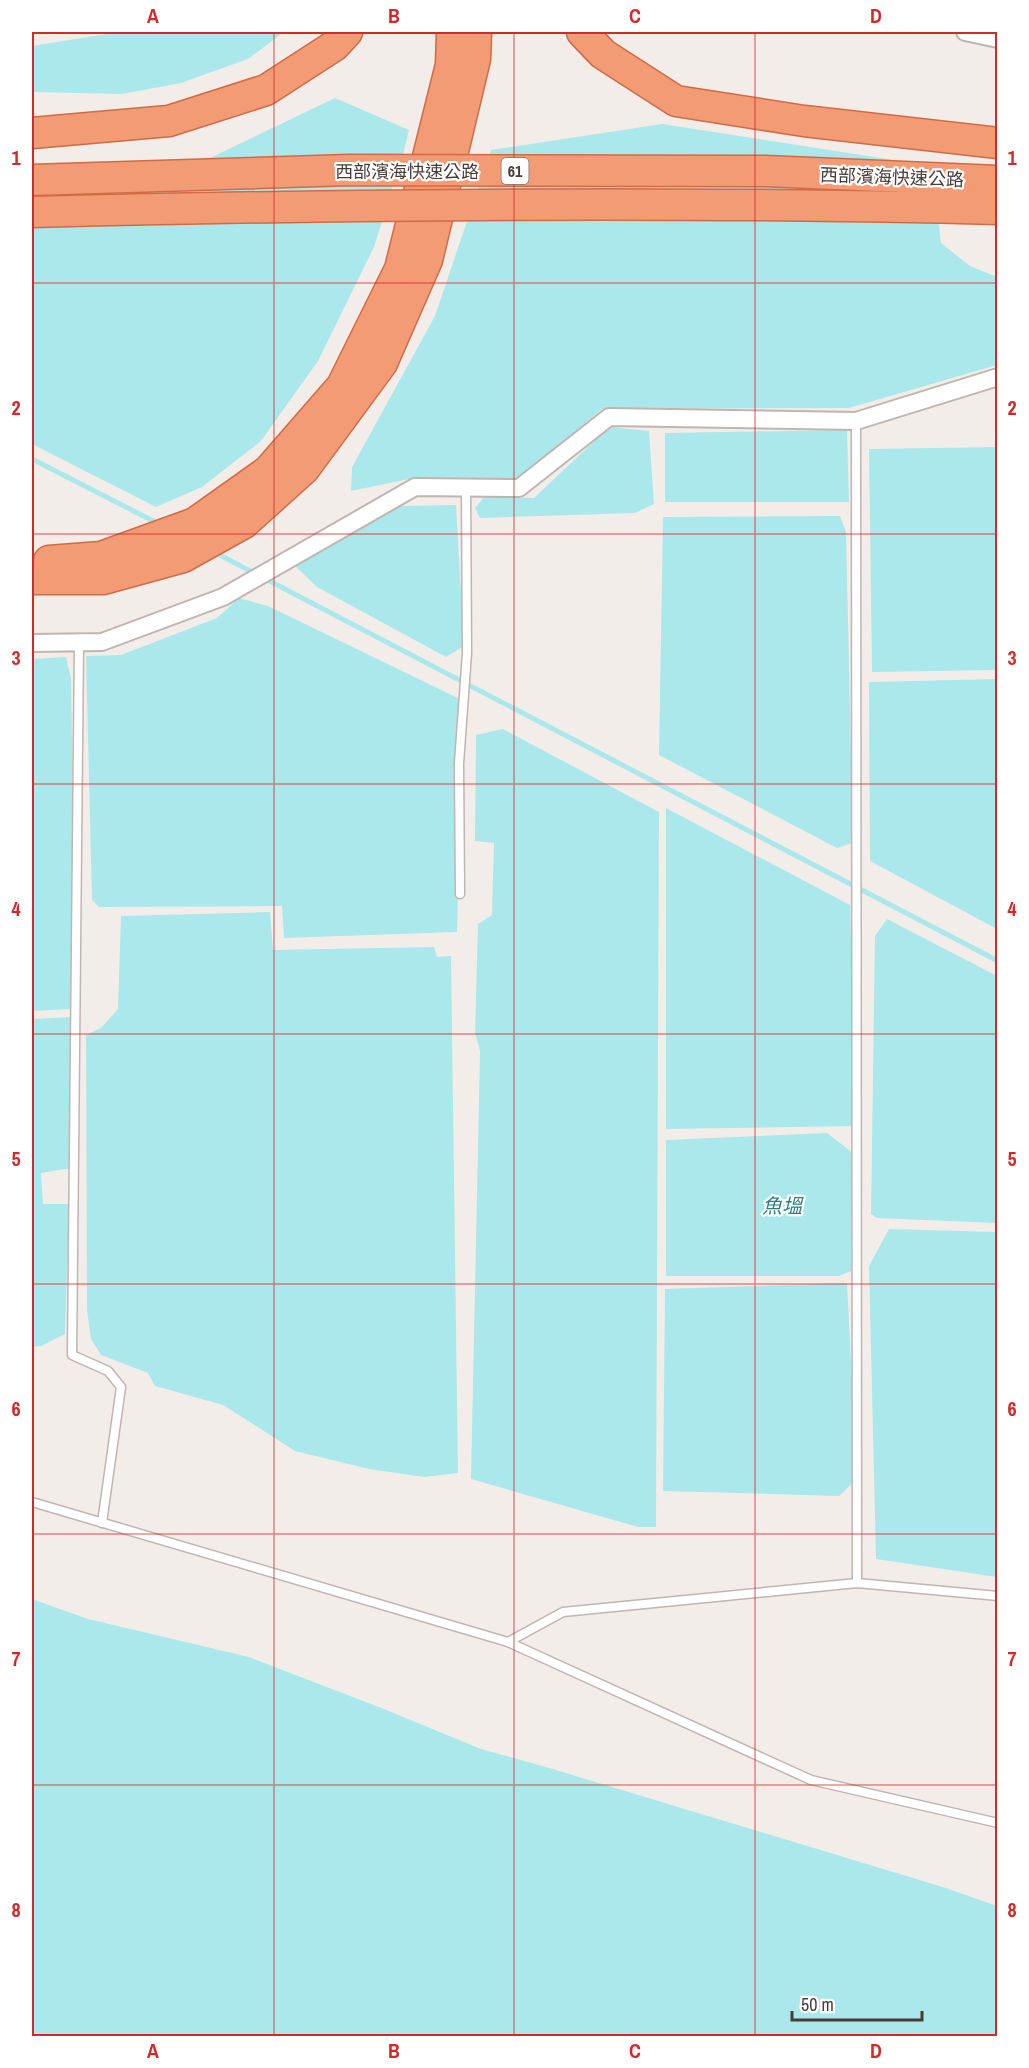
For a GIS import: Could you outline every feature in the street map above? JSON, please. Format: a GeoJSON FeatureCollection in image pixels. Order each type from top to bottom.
{"type":"FeatureCollection","features":[{"type":"Feature","properties":{"kind":"highway"},"geometry":{"type":"LineString","coordinates":[[32,133],[169,121],[266,90],[334,46],[347,32]]}},
{"type":"Feature","properties":{"kind":"highway"},"geometry":{"type":"LineString","coordinates":[[32,579],[103,579],[183,556],[187,539],[195,523],[268,471],[342,386],[400,269],[451,65],[452,32]]}},
{"type":"Feature","properties":{"kind":"highway"},"geometry":{"type":"LineString","coordinates":[[32,563],[101,557],[187,539],[244,523],[304,469],[382,363],[427,260],[475,59],[476,32]]}},
{"type":"Feature","properties":{"kind":"highway"},"geometry":{"type":"LineString","coordinates":[[582,32],[603,54],[676,101],[804,121],[998,143]]}},
{"type":"Feature","properties":{"kind":"highway","name":"西部濱海快速公路"},"geometry":{"type":"LineString","coordinates":[[32,180],[373,170],[765,171],[998,181]]}},
{"type":"Feature","properties":{"kind":"highway","name":"西部濱海快速公路"},"geometry":{"type":"LineString","coordinates":[[32,213],[295,206],[718,205],[998,209]]}},
{"type":"Feature","properties":{"kind":"highway"},"geometry":{"type":"LineString","coordinates":[[32,226],[146,210]]}},
{"type":"Feature","properties":{"kind":"street"},"geometry":{"type":"LineString","coordinates":[[965,32],[998,39]]}},
{"type":"Feature","properties":{"kind":"street"},"geometry":{"type":"LineString","coordinates":[[32,643],[102,642],[223,597],[415,488],[519,488],[609,417],[856,422],[998,377]]}},
{"type":"Feature","properties":{"kind":"lane"},"geometry":{"type":"LineString","coordinates":[[856,422],[857,1583]]}},
{"type":"Feature","properties":{"kind":"lane"},"geometry":{"type":"LineString","coordinates":[[460,894],[459,763],[467,652],[466,488]]}},
{"type":"Feature","properties":{"kind":"lane"},"geometry":{"type":"LineString","coordinates":[[79,643],[72,1354],[108,1371],[121,1387],[102,1523]]}},
{"type":"Feature","properties":{"kind":"lane"},"geometry":{"type":"LineString","coordinates":[[32,1502],[508,1642],[811,1780],[998,1823]]}},
{"type":"Feature","properties":{"kind":"lane"},"geometry":{"type":"LineString","coordinates":[[508,1642],[563,1612],[857,1583],[998,1596]]}},
{"type":"Feature","properties":{"kind":"water"},"geometry":{"type":"Polygon","coordinates":[[[119,32],[284,32],[248,59],[181,83],[122,94],[32,92],[32,46],[119,32]]]}},
{"type":"Feature","properties":{"kind":"water"},"geometry":{"type":"Polygon","coordinates":[[[335,98],[409,130],[374,247],[318,361],[261,441],[202,487],[156,507],[32,444],[32,196],[212,157],[335,98]]]}},
{"type":"Feature","properties":{"kind":"water"},"geometry":{"type":"Polygon","coordinates":[[[662,124],[932,166],[941,243],[970,266],[997,277],[997,365],[849,408],[602,409],[516,481],[409,479],[351,491],[352,467],[435,316],[491,150],[662,124]]]}},
{"type":"Feature","properties":{"kind":"water"},"geometry":{"type":"Polygon","coordinates":[[[609,427],[649,431],[654,504],[635,513],[480,518],[475,508],[485,496],[534,498],[609,427]]]}},
{"type":"Feature","properties":{"kind":"water"},"geometry":{"type":"Polygon","coordinates":[[[847,430],[849,502],[665,502],[665,433],[847,430]]]}},
{"type":"Feature","properties":{"kind":"water"},"geometry":{"type":"Polygon","coordinates":[[[997,447],[997,670],[872,672],[869,449],[997,447]]]}},
{"type":"Feature","properties":{"kind":"water"},"geometry":{"type":"Polygon","coordinates":[[[456,505],[464,646],[446,657],[317,587],[292,563],[401,506],[456,505]]]}},
{"type":"Feature","properties":{"kind":"water"},"geometry":{"type":"Polygon","coordinates":[[[840,516],[846,532],[853,843],[837,848],[659,755],[663,517],[840,516]]]}},
{"type":"Feature","properties":{"kind":"water"},"geometry":{"type":"Polygon","coordinates":[[[239,598],[268,606],[464,701],[457,932],[284,938],[282,906],[99,907],[92,900],[86,656],[121,655],[217,618],[239,598]]]}},
{"type":"Feature","properties":{"kind":"water"},"geometry":{"type":"Polygon","coordinates":[[[66,657],[71,678],[76,992],[71,1009],[32,1011],[32,659],[66,657]]]}},
{"type":"Feature","properties":{"kind":"water"},"geometry":{"type":"Polygon","coordinates":[[[998,679],[997,929],[870,861],[869,682],[998,679]]]}},
{"type":"Feature","properties":{"kind":"water"},"geometry":{"type":"Polygon","coordinates":[[[503,729],[659,812],[656,1527],[638,1527],[471,1479],[480,1051],[475,1033],[478,924],[492,915],[494,843],[475,841],[476,735],[503,729]]]}},
{"type":"Feature","properties":{"kind":"water"},"geometry":{"type":"Polygon","coordinates":[[[666,808],[850,905],[857,1126],[666,1129],[666,808]]]}},
{"type":"Feature","properties":{"kind":"water"},"geometry":{"type":"Polygon","coordinates":[[[270,912],[273,950],[434,947],[437,957],[451,956],[458,1473],[424,1477],[369,1469],[295,1451],[223,1405],[155,1386],[148,1373],[101,1355],[91,1339],[87,1310],[86,1035],[101,1028],[118,1009],[121,916],[270,912]]]}},
{"type":"Feature","properties":{"kind":"water"},"geometry":{"type":"Polygon","coordinates":[[[887,919],[997,976],[997,1223],[877,1218],[871,1214],[875,936],[887,919]]]}},
{"type":"Feature","properties":{"kind":"water"},"geometry":{"type":"Polygon","coordinates":[[[73,1017],[71,1168],[41,1173],[43,1204],[69,1204],[65,1334],[41,1346],[32,1347],[32,1019],[73,1017]]]}},
{"type":"Feature","properties":{"kind":"water","name":"魚塭"},"geometry":{"type":"Polygon","coordinates":[[[827,1133],[853,1153],[851,1271],[839,1276],[666,1276],[666,1140],[827,1133]]]}},
{"type":"Feature","properties":{"kind":"water"},"geometry":{"type":"Polygon","coordinates":[[[889,1229],[997,1232],[997,1577],[876,1559],[869,1266],[889,1229]]]}},
{"type":"Feature","properties":{"kind":"water"},"geometry":{"type":"Polygon","coordinates":[[[847,1283],[857,1479],[839,1496],[663,1491],[665,1289],[847,1283]]]}},
{"type":"Feature","properties":{"kind":"water"},"geometry":{"type":"Polygon","coordinates":[[[32,1599],[88,1619],[249,1657],[481,1749],[946,1888],[997,1906],[997,2036],[32,2036],[32,1599]]]}},
{"type":"Feature","properties":{"kind":"waterway"},"geometry":{"type":"LineString","coordinates":[[32,459],[161,525]]}},
{"type":"Feature","properties":{"kind":"waterway"},"geometry":{"type":"LineString","coordinates":[[212,551],[998,961]]}}]}
